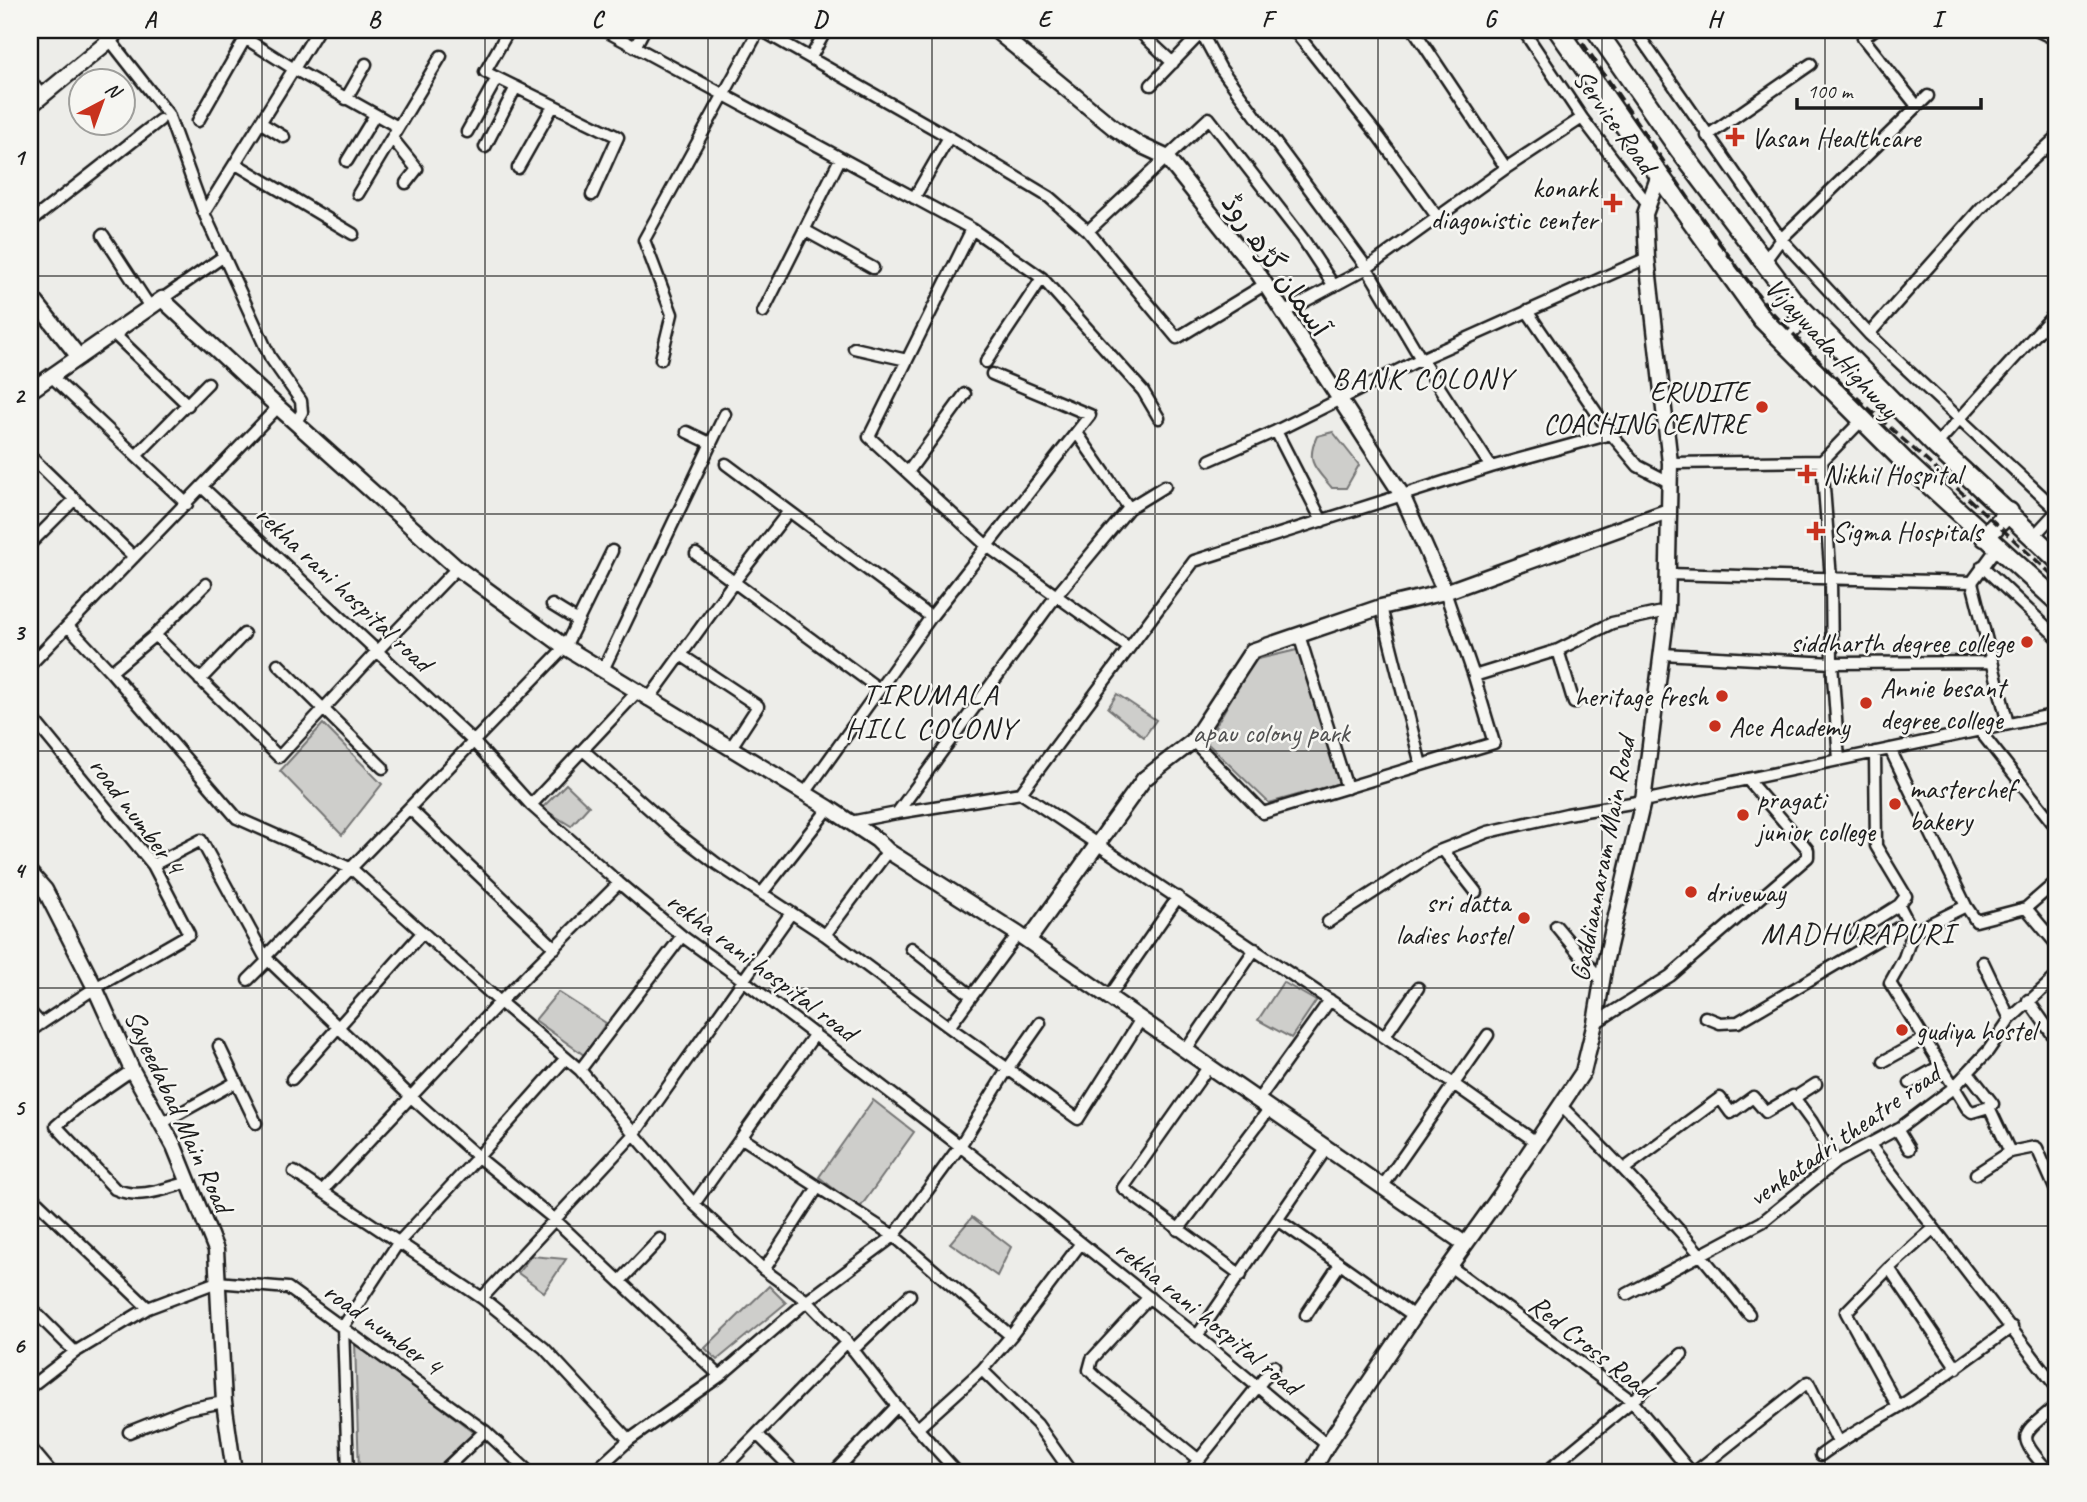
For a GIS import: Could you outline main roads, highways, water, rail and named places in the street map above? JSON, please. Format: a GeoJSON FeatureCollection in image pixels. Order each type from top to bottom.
{"type":"FeatureCollection","features":[{"type":"Feature","properties":{"kind":"highway","name":"Vijaywada Highway"},"geometry":{"type":"LineString","coordinates":[[1558,30],[1762,319],[1862,420],[2057,601]]}},
{"type":"Feature","properties":{"kind":"highway","name":"Vijaywada Highway"},"geometry":{"type":"LineString","coordinates":[[1596,30],[1679,149],[1806,314],[1937,445],[2057,559]]}},
{"type":"Feature","properties":{"kind":"highway"},"geometry":{"type":"LineString","coordinates":[[1782,338],[1806,314]]}},
{"type":"Feature","properties":{"kind":"highway"},"geometry":{"type":"LineString","coordinates":[[1991,542],[2009,512]]}},
{"type":"Feature","properties":{"kind":"railway"},"geometry":{"type":"LineString","coordinates":[[1574,30],[1720,244],[1771,311],[1842,384],[2057,579]]}},
{"type":"Feature","properties":{"kind":"place","name":"Vasan Healthcare"},"geometry":{"type":"Point","coordinates":[1735,137]}},
{"type":"Feature","properties":{"kind":"place","name":"konark diagonistic center"},"geometry":{"type":"Point","coordinates":[1613,203]}},
{"type":"Feature","properties":{"kind":"place","name":"ERUDITE COACHING CENTRE"},"geometry":{"type":"Point","coordinates":[1762,407]}},
{"type":"Feature","properties":{"kind":"place","name":"Nikhil Hospital"},"geometry":{"type":"Point","coordinates":[1807,474]}},
{"type":"Feature","properties":{"kind":"place","name":"Sigma Hospitals"},"geometry":{"type":"Point","coordinates":[1816,531]}},
{"type":"Feature","properties":{"kind":"place","name":"siddharth degree college"},"geometry":{"type":"Point","coordinates":[2027,642]}},
{"type":"Feature","properties":{"kind":"place","name":"heritage fresh"},"geometry":{"type":"Point","coordinates":[1722,696]}},
{"type":"Feature","properties":{"kind":"place","name":"Annie besant degree college"},"geometry":{"type":"Point","coordinates":[1866,703]}},
{"type":"Feature","properties":{"kind":"place","name":"Ace Academy"},"geometry":{"type":"Point","coordinates":[1715,726]}},
{"type":"Feature","properties":{"kind":"place","name":"masterchef bakery"},"geometry":{"type":"Point","coordinates":[1895,804]}},
{"type":"Feature","properties":{"kind":"place","name":"pragati junior college"},"geometry":{"type":"Point","coordinates":[1743,815]}},
{"type":"Feature","properties":{"kind":"place","name":"driveway"},"geometry":{"type":"Point","coordinates":[1691,892]}},
{"type":"Feature","properties":{"kind":"place","name":"sri datta ladies hostel"},"geometry":{"type":"Point","coordinates":[1524,918]}},
{"type":"Feature","properties":{"kind":"place","name":"gudiya hostel"},"geometry":{"type":"Point","coordinates":[1902,1030]}},
{"type":"Feature","properties":{"kind":"district","name":"BANK COLONY"},"geometry":{"type":"Point","coordinates":[1423,378]}},
{"type":"Feature","properties":{"kind":"district","name":"TIRUMALA HILL COLONY"},"geometry":{"type":"Point","coordinates":[931,711]}},
{"type":"Feature","properties":{"kind":"district","name":"MADHURAPURI"},"geometry":{"type":"Point","coordinates":[1858,933]}},
{"type":"Feature","properties":{"kind":"park label","name":"apau colony park"},"geometry":{"type":"Point","coordinates":[1271,732]}}]}
